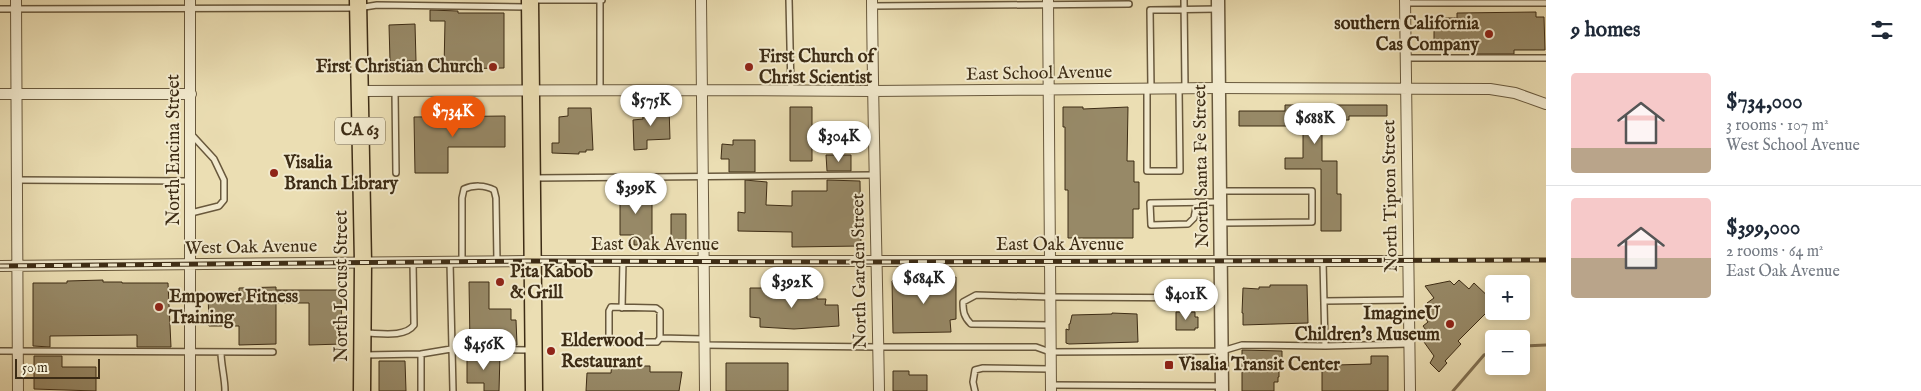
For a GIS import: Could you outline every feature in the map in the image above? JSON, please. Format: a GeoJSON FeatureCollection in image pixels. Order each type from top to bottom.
{"type":"FeatureCollection","features":[{"type":"Feature","properties":{"kind":"main road"},"geometry":{"type":"LineString","coordinates":[[530,2],[534,391]]}},
{"type":"Feature","properties":{"kind":"main road","name":"North Locust Street"},"geometry":{"type":"LineString","coordinates":[[358,4],[363,263],[362,391]]}},
{"type":"Feature","properties":{"kind":"street"},"geometry":{"type":"LineString","coordinates":[[701,0],[702,261],[705,391]]}},
{"type":"Feature","properties":{"kind":"street","name":"North Tipton Street"},"geometry":{"type":"LineString","coordinates":[[1405,1],[1410,391]]}},
{"type":"Feature","properties":{"kind":"street"},"geometry":{"type":"LineString","coordinates":[[1048,2],[1050,90],[1050,388]]}},
{"type":"Feature","properties":{"kind":"street","name":"North Garden Street"},"geometry":{"type":"LineString","coordinates":[[872,3],[873,175],[878,262],[879,391]]}},
{"type":"Feature","properties":{"kind":"street"},"geometry":{"type":"LineString","coordinates":[[16,4],[18,391]]}},
{"type":"Feature","properties":{"kind":"street","name":"North Encina Street"},"geometry":{"type":"LineString","coordinates":[[190,4],[190,391]]}},
{"type":"Feature","properties":{"kind":"street","name":"North Santa Fe Street"},"geometry":{"type":"LineString","coordinates":[[1218,5],[1222,388]]}},
{"type":"Feature","properties":{"kind":"street","name":"East School Avenue"},"geometry":{"type":"LineString","coordinates":[[359,91],[1405,88],[1490,89],[1515,93],[1546,104]]}},
{"type":"Feature","properties":{"kind":"street"},"geometry":{"type":"LineString","coordinates":[[0,94],[191,94]]}},
{"type":"Feature","properties":{"kind":"street","name":"East Oak Avenue"},"geometry":{"type":"LineString","coordinates":[[533,261],[1408,261]]}},
{"type":"Feature","properties":{"kind":"street","name":"West Oak Avenue"},"geometry":{"type":"LineString","coordinates":[[0,266],[533,261]]}},
{"type":"Feature","properties":{"kind":"lane"},"geometry":{"type":"LineString","coordinates":[[255,0],[255,8]]}},
{"type":"Feature","properties":{"kind":"lane"},"geometry":{"type":"LineString","coordinates":[[497,0],[497,6]]}},
{"type":"Feature","properties":{"kind":"lane"},"geometry":{"type":"LineString","coordinates":[[0,9],[16,4],[190,4],[255,8],[358,4],[497,6],[530,2],[601,0],[600,90]]}},
{"type":"Feature","properties":{"kind":"lane"},"geometry":{"type":"LineString","coordinates":[[789,0],[791,90]]}},
{"type":"Feature","properties":{"kind":"lane"},"geometry":{"type":"LineString","coordinates":[[1184,0],[1184,9],[1180,171],[1147,171],[1150,10],[1184,9],[1218,5]]}},
{"type":"Feature","properties":{"kind":"lane"},"geometry":{"type":"LineString","coordinates":[[1405,1],[1546,3]]}},
{"type":"Feature","properties":{"kind":"lane"},"geometry":{"type":"LineString","coordinates":[[872,3],[1116,2],[1129,4]]}},
{"type":"Feature","properties":{"kind":"lane"},"geometry":{"type":"LineString","coordinates":[[1405,58],[1546,58]]}},
{"type":"Feature","properties":{"kind":"lane"},"geometry":{"type":"LineString","coordinates":[[395,92],[396,173]]}},
{"type":"Feature","properties":{"kind":"lane"},"geometry":{"type":"LineString","coordinates":[[190,134],[214,159],[224,180],[224,200],[219,206],[191,213]]}},
{"type":"Feature","properties":{"kind":"lane"},"geometry":{"type":"LineString","coordinates":[[532,178],[873,175]]}},
{"type":"Feature","properties":{"kind":"lane"},"geometry":{"type":"LineString","coordinates":[[18,180],[191,181]]}},
{"type":"Feature","properties":{"kind":"lane"},"geometry":{"type":"LineString","coordinates":[[462,262],[462,198],[464,189],[487,186],[494,190],[496,198],[497,261]]}},
{"type":"Feature","properties":{"kind":"lane"},"geometry":{"type":"LineString","coordinates":[[1197,202],[1194,218],[1188,224],[1150,225],[1150,203],[1197,202],[1219,197],[1312,190],[1312,222],[1221,223]]}},
{"type":"Feature","properties":{"kind":"lane"},"geometry":{"type":"LineString","coordinates":[[622,261],[622,308]]}},
{"type":"Feature","properties":{"kind":"lane"},"geometry":{"type":"LineString","coordinates":[[1323,261],[1325,346]]}},
{"type":"Feature","properties":{"kind":"lane"},"geometry":{"type":"LineString","coordinates":[[362,333],[402,333],[412,328],[414,325],[413,262]]}},
{"type":"Feature","properties":{"kind":"lane"},"geometry":{"type":"LineString","coordinates":[[450,262],[453,391]]}},
{"type":"Feature","properties":{"kind":"lane"},"geometry":{"type":"LineString","coordinates":[[1050,325],[971,324],[963,313],[963,302],[976,295],[1222,298]]}},
{"type":"Feature","properties":{"kind":"lane"},"geometry":{"type":"LineString","coordinates":[[1324,301],[1408,300]]}},
{"type":"Feature","properties":{"kind":"lane"},"geometry":{"type":"LineString","coordinates":[[611,308],[656,308],[660,311],[660,338],[657,342],[612,342],[609,340],[609,311],[611,308]]}},
{"type":"Feature","properties":{"kind":"lane"},"geometry":{"type":"LineString","coordinates":[[660,338],[703,342],[878,347],[1036,347],[1050,352],[1222,351],[1242,345],[1409,344]]}},
{"type":"Feature","properties":{"kind":"lane"},"geometry":{"type":"LineString","coordinates":[[362,355],[421,354],[451,349],[534,350]]}},
{"type":"Feature","properties":{"kind":"lane"},"geometry":{"type":"LineString","coordinates":[[0,351],[273,352]]}},
{"type":"Feature","properties":{"kind":"lane"},"geometry":{"type":"LineString","coordinates":[[221,352],[225,391]]}},
{"type":"Feature","properties":{"kind":"lane"},"geometry":{"type":"LineString","coordinates":[[421,354],[421,391]]}},
{"type":"Feature","properties":{"kind":"lane"},"geometry":{"type":"LineString","coordinates":[[975,391],[973,382],[975,370],[983,368],[1050,369]]}},
{"type":"Feature","properties":{"kind":"lane"},"geometry":{"type":"LineString","coordinates":[[1050,388],[1222,388]]}},
{"type":"Feature","properties":{"kind":"building"},"geometry":{"type":"Polygon","coordinates":[[[430,10],[458,11],[458,13],[504,13],[504,68],[444,69],[445,21],[430,21],[430,10]]]}},
{"type":"Feature","properties":{"kind":"building","name":"southern California Cas Company"},"geometry":{"type":"Polygon","coordinates":[[[1536,12],[1536,17],[1544,17],[1545,50],[1514,50],[1514,54],[1473,54],[1473,49],[1434,49],[1434,18],[1457,18],[1457,13],[1536,12]]]}},
{"type":"Feature","properties":{"kind":"building"},"geometry":{"type":"Polygon","coordinates":[[[415,24],[416,61],[390,61],[389,25],[415,24]]]}},
{"type":"Feature","properties":{"kind":"building"},"geometry":{"type":"Polygon","coordinates":[[[1285,105],[1387,105],[1387,116],[1349,116],[1349,120],[1342,120],[1342,126],[1322,126],[1322,161],[1337,161],[1337,194],[1341,194],[1341,231],[1321,231],[1321,169],[1285,169],[1285,158],[1303,158],[1303,126],[1239,126],[1239,111],[1285,111],[1285,105]]]}},
{"type":"Feature","properties":{"kind":"building"},"geometry":{"type":"Polygon","coordinates":[[[669,107],[670,139],[647,140],[647,149],[634,150],[633,120],[643,119],[642,108],[669,107]]]}},
{"type":"Feature","properties":{"kind":"building"},"geometry":{"type":"Polygon","coordinates":[[[790,107],[812,107],[812,161],[790,161],[790,107]]]}},
{"type":"Feature","properties":{"kind":"building"},"geometry":{"type":"Polygon","coordinates":[[[1063,107],[1083,107],[1083,109],[1128,107],[1127,161],[1134,161],[1134,182],[1139,182],[1139,209],[1133,209],[1133,238],[1068,238],[1068,190],[1065,190],[1065,127],[1063,127],[1063,107]]]}},
{"type":"Feature","properties":{"kind":"building"},"geometry":{"type":"Polygon","coordinates":[[[568,108],[591,108],[593,150],[579,152],[579,154],[552,153],[552,143],[559,143],[559,117],[568,116],[568,108]]]}},
{"type":"Feature","properties":{"kind":"building"},"geometry":{"type":"Polygon","coordinates":[[[505,116],[505,147],[448,147],[448,173],[415,173],[414,117],[505,116]]]}},
{"type":"Feature","properties":{"kind":"building"},"geometry":{"type":"Polygon","coordinates":[[[733,140],[755,140],[755,172],[729,172],[729,159],[721,159],[722,144],[733,145],[733,140]]]}},
{"type":"Feature","properties":{"kind":"building"},"geometry":{"type":"Polygon","coordinates":[[[826,155],[851,155],[851,171],[827,171],[826,155]]]}},
{"type":"Feature","properties":{"kind":"building"},"geometry":{"type":"Polygon","coordinates":[[[745,180],[767,182],[766,205],[792,206],[792,191],[827,191],[827,180],[860,181],[861,246],[792,247],[792,232],[738,231],[738,212],[745,213],[745,180]]]}},
{"type":"Feature","properties":{"kind":"building"},"geometry":{"type":"Polygon","coordinates":[[[620,182],[633,182],[633,194],[652,194],[652,245],[634,245],[634,235],[620,235],[620,182]]]}},
{"type":"Feature","properties":{"kind":"building"},"geometry":{"type":"Polygon","coordinates":[[[671,214],[686,214],[686,246],[671,246],[671,214]]]}},
{"type":"Feature","properties":{"kind":"building"},"geometry":{"type":"Polygon","coordinates":[[[956,277],[956,319],[950,320],[951,332],[893,333],[892,281],[895,278],[956,277]]]}},
{"type":"Feature","properties":{"kind":"building"},"geometry":{"type":"Polygon","coordinates":[[[103,280],[103,282],[122,283],[168,283],[171,347],[137,347],[137,335],[50,336],[50,347],[33,346],[33,283],[103,280]]]}},
{"type":"Feature","properties":{"kind":"building","name":"ImagineU Children's Museum"},"geometry":{"type":"Polygon","coordinates":[[[1459,280],[1469,289],[1474,283],[1485,293],[1485,314],[1458,341],[1461,344],[1445,361],[1447,363],[1439,372],[1430,363],[1434,356],[1424,342],[1431,337],[1423,326],[1428,322],[1424,316],[1432,309],[1427,303],[1434,298],[1425,286],[1450,281],[1454,285],[1459,280]]]}},
{"type":"Feature","properties":{"kind":"building"},"geometry":{"type":"Polygon","coordinates":[[[469,282],[489,282],[489,309],[511,309],[511,320],[516,320],[517,345],[470,345],[469,282]]]}},
{"type":"Feature","properties":{"kind":"building"},"geometry":{"type":"Polygon","coordinates":[[[1270,285],[1307,285],[1308,323],[1243,325],[1243,288],[1259,289],[1259,287],[1270,287],[1270,285]]]}},
{"type":"Feature","properties":{"kind":"building"},"geometry":{"type":"Polygon","coordinates":[[[276,287],[276,290],[341,290],[342,344],[309,345],[309,303],[276,303],[276,344],[239,345],[239,326],[209,326],[208,292],[239,292],[239,288],[276,287]]]}},
{"type":"Feature","properties":{"kind":"building"},"geometry":{"type":"Polygon","coordinates":[[[750,288],[817,288],[817,299],[826,299],[825,305],[838,305],[839,326],[794,329],[760,327],[760,318],[750,317],[750,288]]]}},
{"type":"Feature","properties":{"kind":"building"},"geometry":{"type":"Polygon","coordinates":[[[1176,312],[1195,312],[1195,317],[1198,317],[1198,328],[1195,328],[1195,330],[1176,330],[1176,312]]]}},
{"type":"Feature","properties":{"kind":"building"},"geometry":{"type":"Polygon","coordinates":[[[1137,314],[1138,342],[1066,343],[1066,329],[1069,330],[1072,315],[1137,314]]]}},
{"type":"Feature","properties":{"kind":"building"},"geometry":{"type":"Polygon","coordinates":[[[1242,350],[1282,351],[1282,360],[1279,360],[1278,382],[1274,382],[1274,391],[1242,391],[1242,350]]]}},
{"type":"Feature","properties":{"kind":"building"},"geometry":{"type":"Polygon","coordinates":[[[470,354],[500,354],[499,391],[484,391],[484,383],[467,383],[467,356],[470,356],[470,354]]]}},
{"type":"Feature","properties":{"kind":"building"},"geometry":{"type":"Polygon","coordinates":[[[34,356],[62,356],[62,367],[96,367],[96,391],[34,389],[34,356]]]}},
{"type":"Feature","properties":{"kind":"building"},"geometry":{"type":"Polygon","coordinates":[[[1371,356],[1388,356],[1388,391],[1322,391],[1322,368],[1337,367],[1337,365],[1371,364],[1371,356]]]}},
{"type":"Feature","properties":{"kind":"building"},"geometry":{"type":"Polygon","coordinates":[[[379,361],[405,361],[406,391],[379,391],[379,361]]]}},
{"type":"Feature","properties":{"kind":"building"},"geometry":{"type":"Polygon","coordinates":[[[612,362],[630,363],[630,366],[650,366],[650,372],[682,372],[679,391],[586,391],[587,373],[611,373],[612,362]]]}},
{"type":"Feature","properties":{"kind":"building"},"geometry":{"type":"Polygon","coordinates":[[[726,363],[788,363],[788,391],[726,391],[726,363]]]}},
{"type":"Feature","properties":{"kind":"building"},"geometry":{"type":"Polygon","coordinates":[[[893,371],[909,371],[909,375],[927,375],[927,391],[893,391],[893,371]]]}},
{"type":"Feature","properties":{"kind":"waterway"},"geometry":{"type":"LineString","coordinates":[[1530,346],[1546,345]]}},
{"type":"Feature","properties":{"kind":"waterway"},"geometry":{"type":"LineString","coordinates":[[1453,391],[1485,355]]}},
{"type":"Feature","properties":{"kind":"railway"},"geometry":{"type":"LineString","coordinates":[[0,266],[527,261],[1546,260]]}},
{"type":"Feature","properties":{"kind":"place","name":"southern California Cas Company"},"geometry":{"type":"Point","coordinates":[1489,34]}},
{"type":"Feature","properties":{"kind":"place","name":"First Christian Church"},"geometry":{"type":"Point","coordinates":[493,67]}},
{"type":"Feature","properties":{"kind":"place","name":"First Church of Christ Scientist"},"geometry":{"type":"Point","coordinates":[749,67]}},
{"type":"Feature","properties":{"kind":"place","name":"Visalia Branch Library"},"geometry":{"type":"Point","coordinates":[274,173]}},
{"type":"Feature","properties":{"kind":"place","name":"Pita Kabob & Grill"},"geometry":{"type":"Point","coordinates":[500,282]}},
{"type":"Feature","properties":{"kind":"place","name":"Empower Fitness Training"},"geometry":{"type":"Point","coordinates":[159,307]}},
{"type":"Feature","properties":{"kind":"place","name":"ImagineU Children's Museum"},"geometry":{"type":"Point","coordinates":[1450,324]}},
{"type":"Feature","properties":{"kind":"place","name":"Elderwood Restaurant"},"geometry":{"type":"Point","coordinates":[551,351]}},
{"type":"Feature","properties":{"kind":"place","name":"Visalia Transit Center"},"geometry":{"type":"Point","coordinates":[1169,365]}}]}
